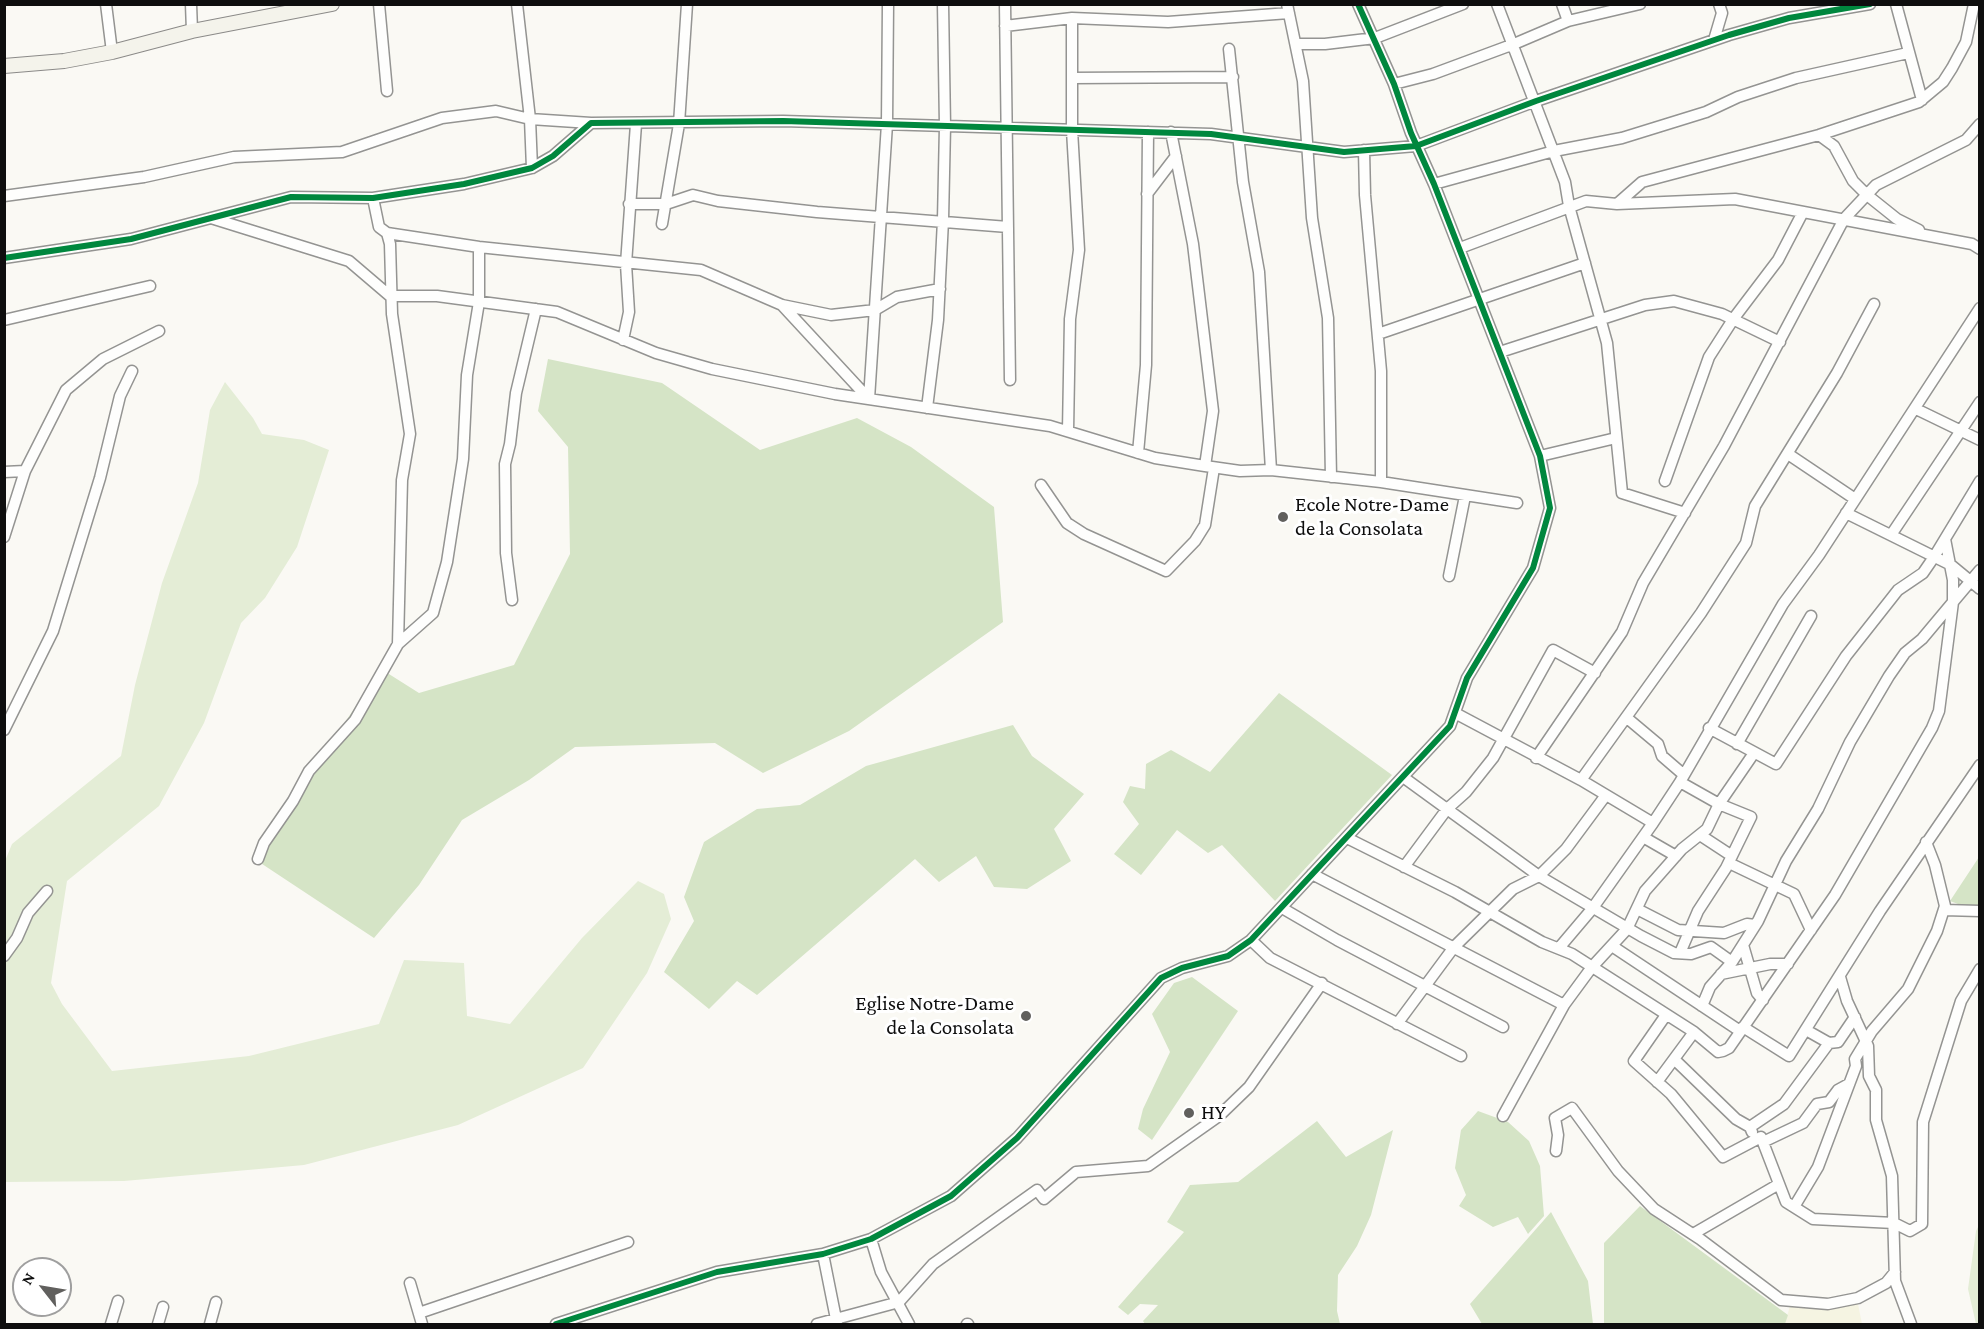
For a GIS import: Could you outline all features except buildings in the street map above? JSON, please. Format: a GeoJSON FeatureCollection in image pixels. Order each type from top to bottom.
{"type":"FeatureCollection","features":[{"type":"Feature","properties":{"kind":"street"},"geometry":{"type":"LineString","coordinates":[[106,4],[112,52]]}},
{"type":"Feature","properties":{"kind":"street"},"geometry":{"type":"LineString","coordinates":[[191,4],[192,31]]}},
{"type":"Feature","properties":{"kind":"street"},"geometry":{"type":"LineString","coordinates":[[4,66],[64,61],[112,52],[192,31],[332,4]]}},
{"type":"Feature","properties":{"kind":"street"},"geometry":{"type":"LineString","coordinates":[[380,4],[387,91]]}},
{"type":"Feature","properties":{"kind":"street"},"geometry":{"type":"LineString","coordinates":[[517,4],[530,118],[532,168]]}},
{"type":"Feature","properties":{"kind":"street"},"geometry":{"type":"LineString","coordinates":[[662,224],[679,124],[687,4]]}},
{"type":"Feature","properties":{"kind":"street"},"geometry":{"type":"LineString","coordinates":[[869,399],[887,124],[888,4]]}},
{"type":"Feature","properties":{"kind":"street"},"geometry":{"type":"LineString","coordinates":[[927,408],[940,289],[943,220],[945,126],[943,4]]}},
{"type":"Feature","properties":{"kind":"street"},"geometry":{"type":"LineString","coordinates":[[1005,4],[1010,380]]}},
{"type":"Feature","properties":{"kind":"street"},"geometry":{"type":"LineString","coordinates":[[556,1324],[717,1272],[823,1254],[871,1239],[951,1197],[1017,1138],[1161,978],[1182,968],[1228,956],[1251,940],[1450,726],[1467,678],[1533,568],[1551,508],[1540,456],[1460,248],[1416,146],[1394,84],[1358,4]]}},
{"type":"Feature","properties":{"kind":"street"},"geometry":{"type":"LineString","coordinates":[[1296,44],[1325,44],[1375,38],[1463,4]]}},
{"type":"Feature","properties":{"kind":"street"},"geometry":{"type":"LineString","coordinates":[[1497,4],[1536,101],[1565,182],[1569,206],[1607,343],[1622,493],[1685,513]]}},
{"type":"Feature","properties":{"kind":"street"},"geometry":{"type":"LineString","coordinates":[[1562,4],[1568,21]]}},
{"type":"Feature","properties":{"kind":"street"},"geometry":{"type":"LineString","coordinates":[[1394,84],[1425,76],[1514,44],[1568,21],[1640,4]]}},
{"type":"Feature","properties":{"kind":"street"},"geometry":{"type":"LineString","coordinates":[[1713,40],[1722,13],[1719,4]]}},
{"type":"Feature","properties":{"kind":"street"},"geometry":{"type":"LineString","coordinates":[[4,196],[144,177],[234,157],[342,152],[442,118],[496,111],[530,118],[591,123],[679,124],[783,121],[1171,132],[1240,138],[1344,152],[1416,146],[1536,101],[1713,40],[1836,7],[1870,4]]}},
{"type":"Feature","properties":{"kind":"street"},"geometry":{"type":"LineString","coordinates":[[1896,4],[1922,100]]}},
{"type":"Feature","properties":{"kind":"street"},"geometry":{"type":"LineString","coordinates":[[1617,204],[1642,182],[1819,135],[1922,100],[1943,82],[1966,42],[1974,4]]}},
{"type":"Feature","properties":{"kind":"street"},"geometry":{"type":"LineString","coordinates":[[1005,26],[1072,18],[1168,22],[1288,9],[1303,81],[1312,218],[1328,318],[1331,477]]}},
{"type":"Feature","properties":{"kind":"street"},"geometry":{"type":"LineString","coordinates":[[1068,431],[1070,319],[1079,250],[1072,129],[1072,18]]}},
{"type":"Feature","properties":{"kind":"street"},"geometry":{"type":"LineString","coordinates":[[1229,49],[1243,182],[1259,272],[1271,470]]}},
{"type":"Feature","properties":{"kind":"street"},"geometry":{"type":"LineString","coordinates":[[1434,184],[1554,151],[1622,138],[1706,112],[1738,97],[1796,78],[1908,52]]}},
{"type":"Feature","properties":{"kind":"street"},"geometry":{"type":"LineString","coordinates":[[1072,78],[1233,77]]}},
{"type":"Feature","properties":{"kind":"street"},"geometry":{"type":"LineString","coordinates":[[4,258],[131,239],[291,197],[373,198],[464,184],[532,168],[552,156],[591,123]]}},
{"type":"Feature","properties":{"kind":"street"},"geometry":{"type":"LineString","coordinates":[[623,340],[629,312],[626,264],[636,124]]}},
{"type":"Feature","properties":{"kind":"street"},"geometry":{"type":"LineString","coordinates":[[1536,758],[1622,632],[1643,583],[1685,513],[1780,342],[1844,219],[1876,185],[1966,140],[1980,124]]}},
{"type":"Feature","properties":{"kind":"street"},"geometry":{"type":"LineString","coordinates":[[1138,453],[1146,365],[1148,132]]}},
{"type":"Feature","properties":{"kind":"street"},"geometry":{"type":"LineString","coordinates":[[1041,484],[1066,523],[1083,534],[1166,570],[1195,541],[1205,525],[1213,411],[1193,244],[1171,132]]}},
{"type":"Feature","properties":{"kind":"street"},"geometry":{"type":"LineString","coordinates":[[1819,135],[1834,146],[1853,181],[1867,195],[1898,219],[1930,236]]}},
{"type":"Feature","properties":{"kind":"street"},"geometry":{"type":"LineString","coordinates":[[1364,150],[1365,195],[1381,371],[1380,482]]}},
{"type":"Feature","properties":{"kind":"street"},"geometry":{"type":"LineString","coordinates":[[1147,194],[1176,156]]}},
{"type":"Feature","properties":{"kind":"street"},"geometry":{"type":"LineString","coordinates":[[629,204],[666,204],[693,195],[718,201],[806,211],[943,220],[1008,227]]}},
{"type":"Feature","properties":{"kind":"street"},"geometry":{"type":"LineString","coordinates":[[373,198],[379,228],[387,233],[479,247],[701,270],[782,305],[831,315],[875,310],[897,297],[940,289]]}},
{"type":"Feature","properties":{"kind":"street"},"geometry":{"type":"LineString","coordinates":[[1460,248],[1586,201],[1617,204],[1735,199],[1972,244],[1980,249]]}},
{"type":"Feature","properties":{"kind":"street"},"geometry":{"type":"LineString","coordinates":[[1665,481],[1709,357],[1734,318],[1778,260],[1803,212]]}},
{"type":"Feature","properties":{"kind":"street"},"geometry":{"type":"LineString","coordinates":[[211,218],[349,261],[390,296],[437,296],[557,312],[656,353],[712,369],[869,399],[1050,426],[1138,453],[1209,467],[1240,471],[1271,470],[1380,482],[1516,503]]}},
{"type":"Feature","properties":{"kind":"street"},"geometry":{"type":"LineString","coordinates":[[387,233],[390,244],[390,296],[410,434],[402,480],[398,644]]}},
{"type":"Feature","properties":{"kind":"street"},"geometry":{"type":"LineString","coordinates":[[258,859],[264,843],[293,801],[309,771],[355,720],[398,644],[433,613],[447,562],[463,459],[467,375],[479,302],[479,247]]}},
{"type":"Feature","properties":{"kind":"street"},"geometry":{"type":"LineString","coordinates":[[1378,334],[1479,297],[1585,263]]}},
{"type":"Feature","properties":{"kind":"street"},"geometry":{"type":"LineString","coordinates":[[4,320],[150,286]]}},
{"type":"Feature","properties":{"kind":"street"},"geometry":{"type":"LineString","coordinates":[[1500,352],[1645,305],[1674,301],[1734,318],[1780,342]]}},
{"type":"Feature","properties":{"kind":"street"},"geometry":{"type":"LineString","coordinates":[[1581,780],[1701,613],[1746,543],[1755,506],[1788,454],[1875,304]]}},
{"type":"Feature","properties":{"kind":"street"},"geometry":{"type":"LineString","coordinates":[[782,305],[869,399]]}},
{"type":"Feature","properties":{"kind":"street"},"geometry":{"type":"LineString","coordinates":[[1559,948],[1593,909],[1653,823],[1682,778],[1782,604],[1819,555],[1980,308]]}},
{"type":"Feature","properties":{"kind":"street"},"geometry":{"type":"LineString","coordinates":[[512,600],[506,553],[505,464],[510,444],[516,393],[536,309]]}},
{"type":"Feature","properties":{"kind":"street"},"geometry":{"type":"LineString","coordinates":[[4,537],[25,471],[66,390],[103,359],[159,331]]}},
{"type":"Feature","properties":{"kind":"street"},"geometry":{"type":"LineString","coordinates":[[4,730],[53,631],[100,478],[120,396],[132,371]]}},
{"type":"Feature","properties":{"kind":"street"},"geometry":{"type":"LineString","coordinates":[[1891,536],[1980,402]]}},
{"type":"Feature","properties":{"kind":"street"},"geometry":{"type":"LineString","coordinates":[[1916,409],[1980,440]]}},
{"type":"Feature","properties":{"kind":"street"},"geometry":{"type":"LineString","coordinates":[[1540,456],[1616,438]]}},
{"type":"Feature","properties":{"kind":"street"},"geometry":{"type":"LineString","coordinates":[[1788,454],[1855,499]]}},
{"type":"Feature","properties":{"kind":"street"},"geometry":{"type":"LineString","coordinates":[[4,471],[25,471]]}},
{"type":"Feature","properties":{"kind":"street"},"geometry":{"type":"LineString","coordinates":[[1709,729],[1776,764],[1846,656],[1898,590],[1923,573],[1980,481]]}},
{"type":"Feature","properties":{"kind":"street"},"geometry":{"type":"LineString","coordinates":[[1449,576],[1465,496]]}},
{"type":"Feature","properties":{"kind":"street"},"geometry":{"type":"LineString","coordinates":[[1846,513],[1951,565],[1976,585]]}},
{"type":"Feature","properties":{"kind":"street"},"geometry":{"type":"LineString","coordinates":[[1347,838],[1593,967],[1694,1032],[1718,1052],[1729,1048],[1856,861],[1939,715],[1953,602],[1951,565],[1946,539]]}},
{"type":"Feature","properties":{"kind":"street"},"geometry":{"type":"LineString","coordinates":[[1702,1006],[1710,987],[1732,962],[1755,925],[1786,861],[1818,809],[1850,742],[1889,676],[1905,653],[1922,639],[1953,602],[1976,585],[1980,570]]}},
{"type":"Feature","properties":{"kind":"street"},"geometry":{"type":"LineString","coordinates":[[1737,744],[1811,616]]}},
{"type":"Feature","properties":{"kind":"street"},"geometry":{"type":"LineString","coordinates":[[1404,867],[1447,809],[1466,792],[1492,758],[1553,650],[1595,673]]}},
{"type":"Feature","properties":{"kind":"street"},"geometry":{"type":"LineString","coordinates":[[1455,713],[1581,780],[1653,823]]}},
{"type":"Feature","properties":{"kind":"street"},"geometry":{"type":"LineString","coordinates":[[1627,718],[1658,744],[1662,756],[1682,778],[1719,804],[1751,817],[1730,859],[1688,931],[1680,953]]}},
{"type":"Feature","properties":{"kind":"street"},"geometry":{"type":"LineString","coordinates":[[1503,1116],[1563,1005],[1593,967],[1628,929],[1645,891],[1676,856],[1707,829],[1719,804],[1754,753]]}},
{"type":"Feature","properties":{"kind":"street"},"geometry":{"type":"LineString","coordinates":[[1612,946],[1702,1006],[1789,1056],[1926,842],[1980,765]]}},
{"type":"Feature","properties":{"kind":"street"},"geometry":{"type":"LineString","coordinates":[[1403,777],[1539,876],[1628,929],[1674,953],[1691,954],[1711,947],[1732,962]]}},
{"type":"Feature","properties":{"kind":"street"},"geometry":{"type":"LineString","coordinates":[[1397,1024],[1454,947],[1513,889],[1539,876],[1566,849],[1606,795]]}},
{"type":"Feature","properties":{"kind":"street"},"geometry":{"type":"LineString","coordinates":[[1700,835],[1730,859],[1794,894],[1811,930]]}},
{"type":"Feature","properties":{"kind":"street"},"geometry":{"type":"LineString","coordinates":[[1643,837],[1676,856]]}},
{"type":"Feature","properties":{"kind":"street"},"geometry":{"type":"LineString","coordinates":[[1794,1207],[1818,1167],[1856,1066],[1855,1059],[1872,1031],[1908,989],[1937,931],[1944,910],[1935,865],[1926,842]]}},
{"type":"Feature","properties":{"kind":"street"},"geometry":{"type":"LineString","coordinates":[[1312,874],[1563,1005]]}},
{"type":"Feature","properties":{"kind":"street"},"geometry":{"type":"LineString","coordinates":[[4,956],[17,938],[28,914],[47,891]]}},
{"type":"Feature","properties":{"kind":"street"},"geometry":{"type":"LineString","coordinates":[[1282,908],[1337,940],[1503,1027]]}},
{"type":"Feature","properties":{"kind":"street"},"geometry":{"type":"LineString","coordinates":[[1637,909],[1678,930],[1724,933],[1747,924],[1755,925]]}},
{"type":"Feature","properties":{"kind":"street"},"geometry":{"type":"LineString","coordinates":[[1944,910],[1980,911]]}},
{"type":"Feature","properties":{"kind":"street"},"geometry":{"type":"LineString","coordinates":[[1251,940],[1270,958],[1461,1056]]}},
{"type":"Feature","properties":{"kind":"street"},"geometry":{"type":"LineString","coordinates":[[1743,945],[1757,993],[1763,1000]]}},
{"type":"Feature","properties":{"kind":"street"},"geometry":{"type":"LineString","coordinates":[[1721,974],[1788,964]]}},
{"type":"Feature","properties":{"kind":"street"},"geometry":{"type":"LineString","coordinates":[[1674,1059],[1736,1119],[1750,1127],[1759,1141],[1785,1202],[1813,1219],[1894,1223],[1910,1231],[1922,1224],[1923,1122],[1961,1001],[1980,969]]}},
{"type":"Feature","properties":{"kind":"street"},"geometry":{"type":"LineString","coordinates":[[1840,977],[1866,1043],[1869,1076],[1876,1090],[1876,1120],[1892,1176],[1895,1281],[1911,1324]]}},
{"type":"Feature","properties":{"kind":"street"},"geometry":{"type":"LineString","coordinates":[[817,1324],[837,1322],[899,1302],[933,1264],[1037,1190],[1044,1199],[1076,1172],[1148,1166],[1219,1116],[1249,1087],[1322,983]]}},
{"type":"Feature","properties":{"kind":"street"},"geometry":{"type":"LineString","coordinates":[[1666,1015],[1634,1061],[1657,1082],[1723,1157],[1803,1123],[1817,1104],[1829,1102],[1838,1090],[1849,1084]]}},
{"type":"Feature","properties":{"kind":"street"},"geometry":{"type":"LineString","coordinates":[[1806,1030],[1829,1043],[1838,1042],[1855,1017]]}},
{"type":"Feature","properties":{"kind":"street"},"geometry":{"type":"LineString","coordinates":[[1657,1082],[1694,1032]]}},
{"type":"Feature","properties":{"kind":"street"},"geometry":{"type":"LineString","coordinates":[[1750,1127],[1784,1104],[1829,1043]]}},
{"type":"Feature","properties":{"kind":"street"},"geometry":{"type":"LineString","coordinates":[[1556,1151],[1558,1135],[1555,1118],[1572,1108],[1618,1171],[1654,1209],[1693,1234],[1781,1300],[1828,1304],[1858,1298],[1886,1283],[1895,1272]]}},
{"type":"Feature","properties":{"kind":"street"},"geometry":{"type":"LineString","coordinates":[[1693,1234],[1779,1184]]}},
{"type":"Feature","properties":{"kind":"street"},"geometry":{"type":"LineString","coordinates":[[871,1239],[881,1272],[909,1324]]}},
{"type":"Feature","properties":{"kind":"street"},"geometry":{"type":"LineString","coordinates":[[419,1313],[628,1242]]}},
{"type":"Feature","properties":{"kind":"street"},"geometry":{"type":"LineString","coordinates":[[823,1254],[837,1322]]}},
{"type":"Feature","properties":{"kind":"street"},"geometry":{"type":"LineString","coordinates":[[410,1283],[422,1324]]}},
{"type":"Feature","properties":{"kind":"street"},"geometry":{"type":"LineString","coordinates":[[111,1324],[118,1300]]}},
{"type":"Feature","properties":{"kind":"street"},"geometry":{"type":"LineString","coordinates":[[210,1324],[216,1302]]}},
{"type":"Feature","properties":{"kind":"street"},"geometry":{"type":"LineString","coordinates":[[158,1324],[163,1307]]}},
{"type":"Feature","properties":{"kind":"green space"},"geometry":{"type":"Polygon","coordinates":[[[548,359],[662,383],[760,450],[857,418],[911,447],[994,507],[1003,622],[849,731],[763,773],[715,743],[575,747],[529,780],[462,820],[419,885],[374,938],[253,858],[381,669],[419,693],[514,665],[570,554],[568,447],[538,411],[548,359]]]}},
{"type":"Feature","properties":{"kind":"green space"},"geometry":{"type":"Polygon","coordinates":[[[225,382],[253,418],[262,434],[304,440],[329,450],[297,547],[265,598],[241,623],[204,723],[159,806],[67,881],[51,983],[62,1004],[112,1071],[249,1056],[379,1024],[404,960],[464,963],[467,1016],[510,1024],[582,938],[638,881],[664,894],[671,919],[647,973],[583,1068],[458,1125],[304,1165],[124,1181],[5,1182],[5,861],[12,844],[121,756],[135,685],[162,583],[198,483],[210,410],[225,382]]]}},
{"type":"Feature","properties":{"kind":"green space"},"geometry":{"type":"Polygon","coordinates":[[[1279,693],[1392,775],[1275,901],[1222,845],[1208,853],[1177,830],[1141,875],[1114,854],[1139,824],[1123,802],[1130,786],[1145,789],[1146,764],[1171,750],[1210,772],[1279,693]]]}},
{"type":"Feature","properties":{"kind":"green space"},"geometry":{"type":"Polygon","coordinates":[[[1013,725],[1032,756],[1084,794],[1054,829],[1071,861],[1027,889],[994,887],[976,856],[939,882],[915,859],[757,995],[737,981],[709,1009],[664,972],[694,921],[684,897],[704,842],[757,809],[800,805],[866,766],[1013,725]]]}},
{"type":"Feature","properties":{"kind":"green space"},"geometry":{"type":"Polygon","coordinates":[[[1979,857],[1979,912],[1950,901],[1979,857]]]}},
{"type":"Feature","properties":{"kind":"green space"},"geometry":{"type":"Polygon","coordinates":[[[1192,977],[1238,1011],[1152,1140],[1138,1129],[1143,1109],[1170,1052],[1152,1014],[1174,983],[1192,977]]]}},
{"type":"Feature","properties":{"kind":"green space"},"geometry":{"type":"Polygon","coordinates":[[[1478,1111],[1508,1122],[1529,1141],[1540,1166],[1544,1216],[1528,1234],[1518,1217],[1493,1227],[1459,1206],[1466,1195],[1455,1168],[1461,1130],[1478,1111]]]}},
{"type":"Feature","properties":{"kind":"green space"},"geometry":{"type":"Polygon","coordinates":[[[1317,1121],[1346,1157],[1393,1130],[1371,1215],[1357,1246],[1338,1275],[1337,1311],[1340,1324],[1145,1324],[1143,1321],[1158,1305],[1140,1304],[1128,1315],[1118,1307],[1184,1232],[1167,1222],[1190,1185],[1238,1182],[1317,1121]]]}},
{"type":"Feature","properties":{"kind":"green space"},"geometry":{"type":"Polygon","coordinates":[[[1640,1206],[1788,1315],[1785,1324],[1604,1324],[1604,1243],[1640,1206]]]}},
{"type":"Feature","properties":{"kind":"green space"},"geometry":{"type":"Polygon","coordinates":[[[1551,1212],[1588,1281],[1593,1324],[1482,1324],[1470,1304],[1551,1212]]]}},
{"type":"Feature","properties":{"kind":"green space"},"geometry":{"type":"Polygon","coordinates":[[[1979,1225],[1980,1324],[1976,1324],[1968,1289],[1976,1231],[1979,1225]]]}},
{"type":"Feature","properties":{"kind":"green space"},"geometry":{"type":"Polygon","coordinates":[[[1857,1299],[1862,1324],[1785,1324],[1791,1302],[1857,1299]]]}},
{"type":"Feature","properties":{"kind":"cycle path"},"geometry":{"type":"LineString","coordinates":[[556,1324],[717,1272],[823,1254],[871,1239],[951,1196],[1017,1138],[1161,978],[1182,968],[1228,956],[1251,940],[1450,726],[1467,678],[1533,568],[1550,508],[1540,456],[1434,184],[1411,133],[1394,84],[1358,4]]}},
{"type":"Feature","properties":{"kind":"cycle path"},"geometry":{"type":"LineString","coordinates":[[4,258],[131,239],[291,197],[373,198],[464,184],[532,168],[553,156],[591,123],[783,121],[1211,134],[1344,152],[1416,146],[1536,101],[1729,35],[1789,18],[1870,4]]}},
{"type":"Feature","properties":{"kind":"place","name":"Ecole Notre-Dame de la Consolata"},"geometry":{"type":"Point","coordinates":[1283,517]}},
{"type":"Feature","properties":{"kind":"place","name":"Eglise Notre-Dame de la Consolata"},"geometry":{"type":"Point","coordinates":[1026,1016]}},
{"type":"Feature","properties":{"kind":"place","name":"HY"},"geometry":{"type":"Point","coordinates":[1189,1113]}}]}
